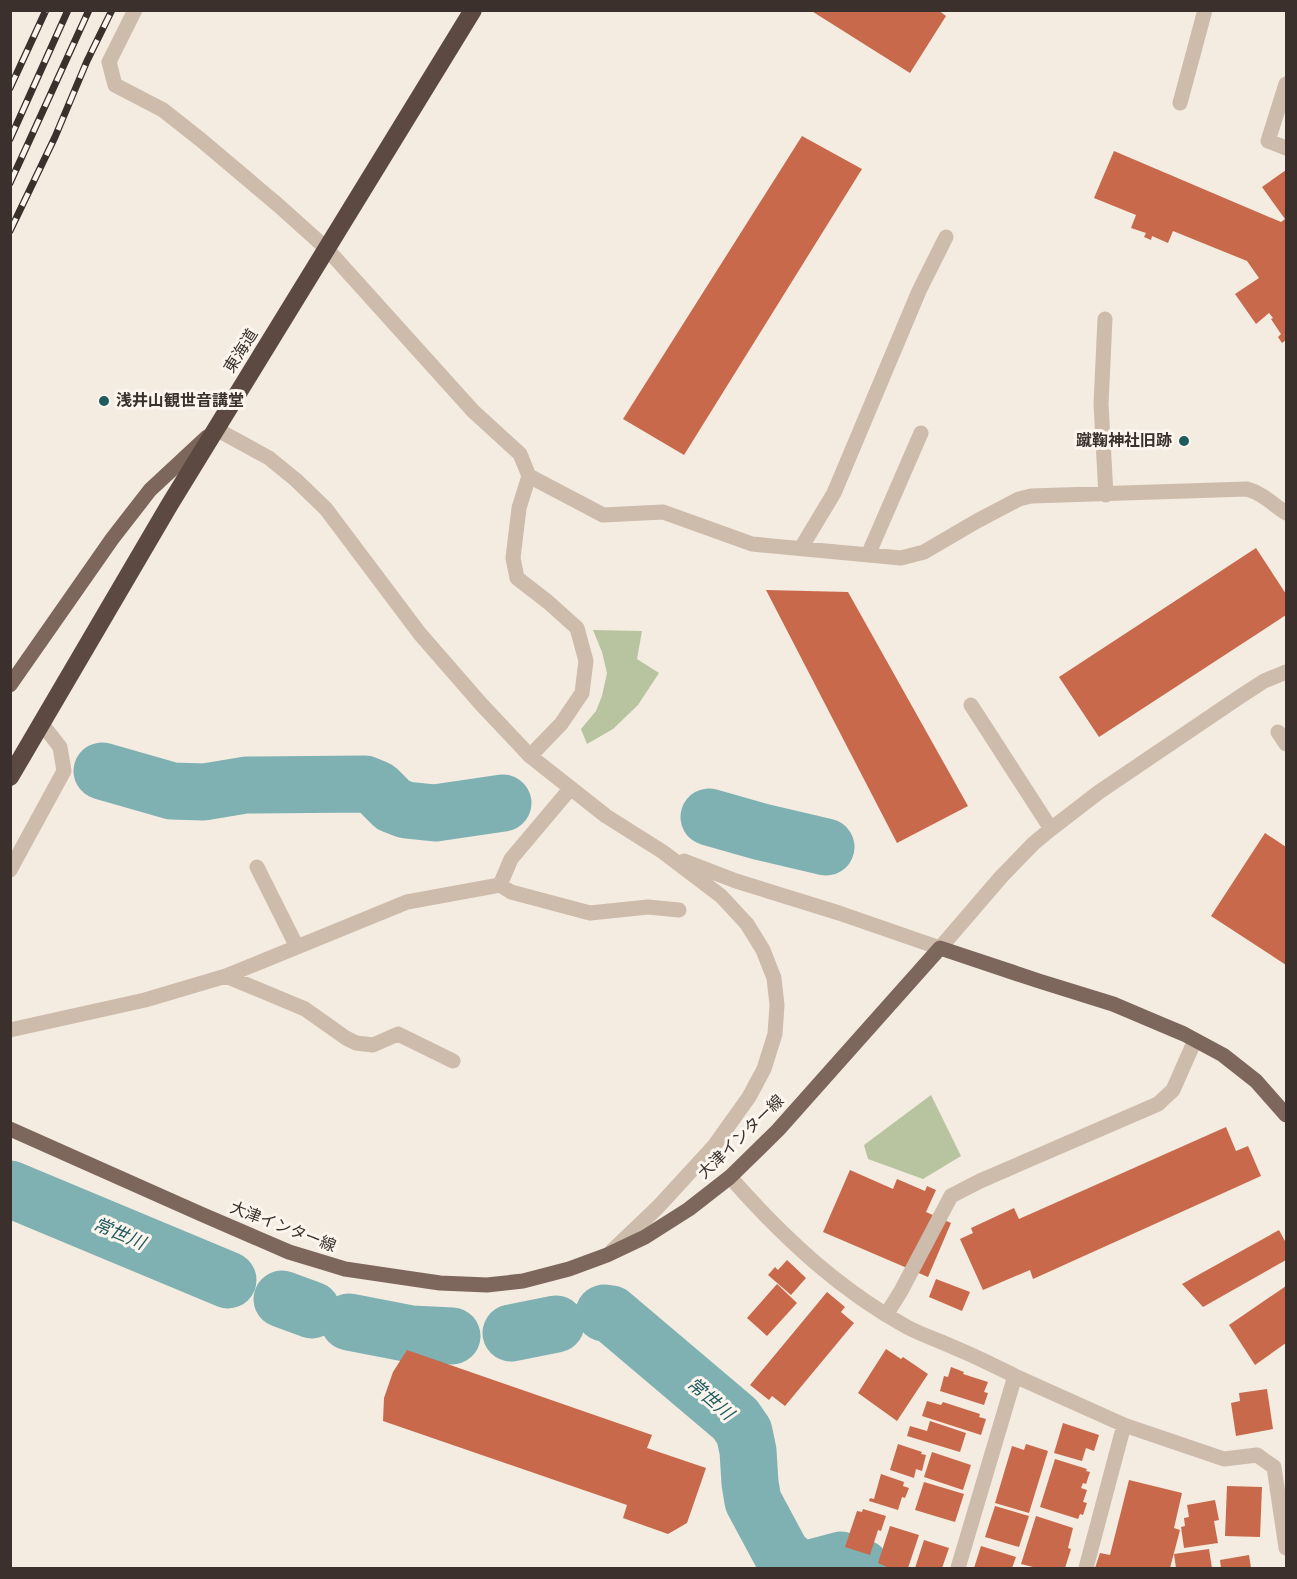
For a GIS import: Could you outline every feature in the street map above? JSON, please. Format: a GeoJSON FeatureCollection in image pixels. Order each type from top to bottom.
{"type":"FeatureCollection","features":[{"type":"Feature","properties":{"kind":"highway","name":"東海道"},"geometry":{"type":"LineString","coordinates":[[10,777],[170,504],[473,10]]}},
{"type":"Feature","properties":{"kind":"main road"},"geometry":{"type":"LineString","coordinates":[[10,685],[112,539],[150,490],[216,429]]}},
{"type":"Feature","properties":{"kind":"main road"},"geometry":{"type":"LineString","coordinates":[[940,948],[1113,1004],[1195,1040],[1223,1055],[1256,1080],[1287,1115]]}},
{"type":"Feature","properties":{"kind":"main road","name":"大津インター線"},"geometry":{"type":"LineString","coordinates":[[10,1129],[290,1252],[345,1269],[440,1283],[487,1285],[523,1281],[568,1269],[607,1255],[645,1237],[689,1209],[730,1177],[778,1130],[940,948]]}},
{"type":"Feature","properties":{"kind":"street"},"geometry":{"type":"LineString","coordinates":[[135,10],[110,62],[115,85],[163,110],[327,249],[473,411],[520,453],[529,476],[519,508],[513,558],[517,578],[578,628],[586,661],[582,693],[561,724],[530,756]]}},
{"type":"Feature","properties":{"kind":"street"},"geometry":{"type":"LineString","coordinates":[[1180,103],[1205,10]]}},
{"type":"Feature","properties":{"kind":"street"},"geometry":{"type":"LineString","coordinates":[[1287,84],[1268,141],[1287,147]]}},
{"type":"Feature","properties":{"kind":"street"},"geometry":{"type":"LineString","coordinates":[[801,548],[834,493],[919,291],[946,237]]}},
{"type":"Feature","properties":{"kind":"street"},"geometry":{"type":"LineString","coordinates":[[1105,319],[1101,404],[1106,495]]}},
{"type":"Feature","properties":{"kind":"street"},"geometry":{"type":"LineString","coordinates":[[216,429],[269,458],[326,508],[420,634],[481,705],[530,756],[606,816],[663,852],[721,896],[747,924],[763,950],[774,978],[777,1005],[775,1034],[764,1069],[749,1097],[714,1146],[658,1208],[607,1255]]}},
{"type":"Feature","properties":{"kind":"street"},"geometry":{"type":"LineString","coordinates":[[868,555],[921,434]]}},
{"type":"Feature","properties":{"kind":"street"},"geometry":{"type":"LineString","coordinates":[[529,476],[603,515],[663,512],[752,544],[901,558],[924,552],[977,520],[1019,499],[1031,496],[1247,489],[1261,493],[1287,513]]}},
{"type":"Feature","properties":{"kind":"street"},"geometry":{"type":"LineString","coordinates":[[663,852],[736,881],[940,948],[1001,877],[1051,829],[1099,792],[1238,698],[1264,681],[1287,672]]}},
{"type":"Feature","properties":{"kind":"street"},"geometry":{"type":"LineString","coordinates":[[971,705],[1051,829]]}},
{"type":"Feature","properties":{"kind":"street"},"geometry":{"type":"LineString","coordinates":[[10,870],[64,771],[60,747],[42,724]]}},
{"type":"Feature","properties":{"kind":"street"},"geometry":{"type":"LineString","coordinates":[[500,885],[511,859],[570,789]]}},
{"type":"Feature","properties":{"kind":"street"},"geometry":{"type":"LineString","coordinates":[[256,867],[297,948]]}},
{"type":"Feature","properties":{"kind":"street"},"geometry":{"type":"LineString","coordinates":[[10,1030],[145,1000],[226,976],[407,902],[500,885],[511,892],[590,913],[648,907],[679,910]]}},
{"type":"Feature","properties":{"kind":"street"},"geometry":{"type":"LineString","coordinates":[[226,976],[304,1009],[356,1043],[373,1045],[398,1034],[453,1060]]}},
{"type":"Feature","properties":{"kind":"street"},"geometry":{"type":"LineString","coordinates":[[886,1315],[951,1196],[980,1180],[1158,1104],[1173,1090],[1195,1040]]}},
{"type":"Feature","properties":{"kind":"street"},"geometry":{"type":"LineString","coordinates":[[730,1177],[754,1205],[827,1274],[871,1306],[909,1328],[1124,1425],[1224,1459],[1257,1455],[1274,1467],[1287,1548]]}},
{"type":"Feature","properties":{"kind":"street"},"geometry":{"type":"LineString","coordinates":[[958,1569],[1016,1376]]}},
{"type":"Feature","properties":{"kind":"street"},"geometry":{"type":"LineString","coordinates":[[1086,1569],[1124,1425]]}},
{"type":"Feature","properties":{"kind":"green space"},"geometry":{"type":"Polygon","coordinates":[[[593,630],[642,631],[637,659],[659,673],[638,705],[613,729],[587,744],[581,729],[596,711],[607,673],[593,630]]]}},
{"type":"Feature","properties":{"kind":"green space"},"geometry":{"type":"Polygon","coordinates":[[[931,1095],[961,1156],[923,1179],[868,1159],[864,1145],[931,1095]]]}},
{"type":"Feature","properties":{"kind":"building"},"geometry":{"type":"Polygon","coordinates":[[[810,10],[938,10],[946,16],[910,73],[810,10]]]}},
{"type":"Feature","properties":{"kind":"building"},"geometry":{"type":"Polygon","coordinates":[[[802,136],[862,169],[684,455],[623,419],[802,136]]]}},
{"type":"Feature","properties":{"kind":"building"},"geometry":{"type":"Polygon","coordinates":[[[1114,151],[1281,222],[1285,219],[1262,187],[1286,170],[1286,340],[1282,343],[1278,337],[1281,334],[1269,313],[1256,324],[1235,294],[1259,278],[1247,261],[1173,231],[1168,243],[1152,236],[1151,240],[1144,237],[1146,233],[1131,228],[1136,215],[1094,198],[1114,151]]]}},
{"type":"Feature","properties":{"kind":"building"},"geometry":{"type":"Polygon","coordinates":[[[1256,548],[1286,594],[1286,615],[1099,737],[1059,677],[1256,548]]]}},
{"type":"Feature","properties":{"kind":"building"},"geometry":{"type":"Polygon","coordinates":[[[766,590],[848,592],[968,806],[897,843],[766,590]]]}},
{"type":"Feature","properties":{"kind":"building"},"geometry":{"type":"Polygon","coordinates":[[[1265,833],[1286,847],[1286,965],[1211,916],[1265,833]]]}},
{"type":"Feature","properties":{"kind":"building"},"geometry":{"type":"Polygon","coordinates":[[[1226,1127],[1236,1151],[1248,1146],[1261,1176],[1033,1279],[1030,1270],[983,1290],[960,1239],[973,1233],[971,1228],[1014,1208],[1019,1219],[1226,1127]]]}},
{"type":"Feature","properties":{"kind":"building"},"geometry":{"type":"Polygon","coordinates":[[[850,1170],[893,1189],[897,1179],[925,1191],[927,1186],[936,1190],[926,1212],[951,1223],[928,1277],[823,1232],[850,1170]]]}},
{"type":"Feature","properties":{"kind":"building"},"geometry":{"type":"Polygon","coordinates":[[[1279,1230],[1286,1243],[1286,1260],[1203,1307],[1182,1284],[1279,1230]]]}},
{"type":"Feature","properties":{"kind":"building"},"geometry":{"type":"Polygon","coordinates":[[[787,1260],[806,1278],[791,1295],[768,1275],[775,1267],[778,1270],[787,1260]]]}},
{"type":"Feature","properties":{"kind":"building"},"geometry":{"type":"Polygon","coordinates":[[[936,1279],[970,1292],[962,1311],[929,1297],[936,1279]]]}},
{"type":"Feature","properties":{"kind":"building"},"geometry":{"type":"Polygon","coordinates":[[[777,1284],[797,1303],[767,1336],[747,1318],[777,1284]]]}},
{"type":"Feature","properties":{"kind":"building"},"geometry":{"type":"Polygon","coordinates":[[[1286,1286],[1286,1343],[1255,1365],[1229,1325],[1286,1286]]]}},
{"type":"Feature","properties":{"kind":"building"},"geometry":{"type":"Polygon","coordinates":[[[827,1292],[845,1307],[841,1312],[854,1323],[785,1406],[772,1396],[769,1400],[750,1385],[827,1292]]]}},
{"type":"Feature","properties":{"kind":"building"},"geometry":{"type":"Polygon","coordinates":[[[886,1349],[901,1359],[903,1357],[928,1374],[897,1421],[858,1393],[886,1349]]]}},
{"type":"Feature","properties":{"kind":"building"},"geometry":{"type":"Polygon","coordinates":[[[407,1350],[652,1435],[647,1448],[706,1468],[687,1523],[668,1534],[623,1518],[627,1505],[383,1421],[384,1398],[393,1372],[407,1350]]]}},
{"type":"Feature","properties":{"kind":"building"},"geometry":{"type":"Polygon","coordinates":[[[951,1367],[964,1372],[963,1374],[988,1382],[984,1392],[988,1393],[984,1405],[940,1391],[944,1376],[948,1377],[951,1367]]]}},
{"type":"Feature","properties":{"kind":"building"},"geometry":{"type":"Polygon","coordinates":[[[1267,1389],[1273,1429],[1236,1436],[1231,1403],[1240,1401],[1239,1393],[1267,1389]]]}},
{"type":"Feature","properties":{"kind":"building"},"geometry":{"type":"Polygon","coordinates":[[[927,1401],[941,1405],[943,1402],[980,1414],[979,1417],[986,1419],[981,1435],[922,1416],[927,1401]]]}},
{"type":"Feature","properties":{"kind":"building"},"geometry":{"type":"Polygon","coordinates":[[[930,1421],[966,1433],[960,1452],[907,1436],[910,1426],[927,1431],[930,1421]]]}},
{"type":"Feature","properties":{"kind":"building"},"geometry":{"type":"Polygon","coordinates":[[[1063,1423],[1099,1435],[1094,1451],[1086,1448],[1082,1461],[1054,1453],[1063,1423]]]}},
{"type":"Feature","properties":{"kind":"building"},"geometry":{"type":"Polygon","coordinates":[[[898,1444],[926,1455],[922,1471],[916,1469],[914,1478],[890,1470],[898,1444]]]}},
{"type":"Feature","properties":{"kind":"building"},"geometry":{"type":"Polygon","coordinates":[[[1026,1444],[1048,1451],[1029,1513],[995,1503],[1012,1446],[1024,1450],[1026,1444]]]}},
{"type":"Feature","properties":{"kind":"building"},"geometry":{"type":"Polygon","coordinates":[[[932,1452],[971,1465],[963,1490],[924,1477],[932,1452]]]}},
{"type":"Feature","properties":{"kind":"building"},"geometry":{"type":"Polygon","coordinates":[[[1055,1459],[1090,1472],[1086,1484],[1083,1483],[1081,1488],[1087,1490],[1083,1502],[1087,1503],[1083,1515],[1080,1514],[1078,1519],[1040,1507],[1055,1459]]]}},
{"type":"Feature","properties":{"kind":"building"},"geometry":{"type":"Polygon","coordinates":[[[881,1474],[904,1482],[903,1486],[909,1488],[905,1498],[902,1497],[898,1510],[869,1501],[870,1498],[874,1499],[881,1474]]]}},
{"type":"Feature","properties":{"kind":"building"},"geometry":{"type":"Polygon","coordinates":[[[1129,1480],[1182,1493],[1174,1528],[1180,1530],[1170,1568],[1095,1568],[1100,1553],[1110,1555],[1129,1480]]]}},
{"type":"Feature","properties":{"kind":"building"},"geometry":{"type":"Polygon","coordinates":[[[924,1482],[964,1494],[955,1522],[915,1510],[924,1482]]]}},
{"type":"Feature","properties":{"kind":"building"},"geometry":{"type":"Polygon","coordinates":[[[1227,1486],[1262,1487],[1260,1537],[1225,1536],[1227,1486]]]}},
{"type":"Feature","properties":{"kind":"building"},"geometry":{"type":"Polygon","coordinates":[[[1215,1500],[1219,1520],[1214,1521],[1218,1543],[1184,1548],[1181,1527],[1185,1526],[1184,1518],[1189,1517],[1187,1505],[1215,1500]]]}},
{"type":"Feature","properties":{"kind":"building"},"geometry":{"type":"Polygon","coordinates":[[[995,1506],[1029,1516],[1019,1547],[985,1537],[995,1506]]]}},
{"type":"Feature","properties":{"kind":"building"},"geometry":{"type":"Polygon","coordinates":[[[863,1509],[886,1516],[881,1531],[878,1530],[870,1555],[845,1547],[857,1511],[862,1512],[863,1509]]]}},
{"type":"Feature","properties":{"kind":"building"},"geometry":{"type":"Polygon","coordinates":[[[1036,1516],[1073,1528],[1068,1548],[1071,1549],[1065,1568],[1037,1568],[1021,1564],[1036,1516]]]}},
{"type":"Feature","properties":{"kind":"building"},"geometry":{"type":"Polygon","coordinates":[[[890,1526],[919,1535],[908,1568],[889,1568],[878,1563],[890,1526]]]}},
{"type":"Feature","properties":{"kind":"building"},"geometry":{"type":"Polygon","coordinates":[[[924,1540],[949,1548],[942,1568],[915,1568],[924,1540]]]}},
{"type":"Feature","properties":{"kind":"building"},"geometry":{"type":"Polygon","coordinates":[[[981,1546],[1016,1557],[1012,1568],[974,1568],[981,1546]]]}},
{"type":"Feature","properties":{"kind":"building"},"geometry":{"type":"Polygon","coordinates":[[[1209,1549],[1212,1568],[1176,1568],[1174,1554],[1209,1549]]]}},
{"type":"Feature","properties":{"kind":"building"},"geometry":{"type":"Polygon","coordinates":[[[1249,1555],[1251,1568],[1221,1568],[1220,1560],[1249,1555]]]}},
{"type":"Feature","properties":{"kind":"waterway"},"geometry":{"type":"LineString","coordinates":[[102,771],[172,791],[204,792],[246,785],[365,784],[377,789],[393,805],[406,810],[435,813],[503,803]]}},
{"type":"Feature","properties":{"kind":"waterway"},"geometry":{"type":"LineString","coordinates":[[709,817],[826,847]]}},
{"type":"Feature","properties":{"kind":"waterway","name":"常世川"},"geometry":{"type":"LineString","coordinates":[[10,1189],[228,1280]]}},
{"type":"Feature","properties":{"kind":"waterway","name":"常世川"},"geometry":{"type":"LineString","coordinates":[[282,1299],[312,1310]]}},
{"type":"Feature","properties":{"kind":"waterway","name":"常世川"},"geometry":{"type":"LineString","coordinates":[[604,1313],[611,1314],[735,1419],[744,1432],[753,1501],[782,1555],[796,1567],[809,1568]]}},
{"type":"Feature","properties":{"kind":"waterway","name":"常世川"},"geometry":{"type":"LineString","coordinates":[[349,1322],[411,1334],[452,1336]]}},
{"type":"Feature","properties":{"kind":"waterway","name":"常世川"},"geometry":{"type":"LineString","coordinates":[[511,1333],[556,1324]]}},
{"type":"Feature","properties":{"kind":"waterway","name":"常世川"},"geometry":{"type":"LineString","coordinates":[[811,1568],[841,1560],[862,1568]]}},
{"type":"Feature","properties":{"kind":"railway"},"geometry":{"type":"LineString","coordinates":[[10,88],[46,10]]}},
{"type":"Feature","properties":{"kind":"railway"},"geometry":{"type":"LineString","coordinates":[[10,139],[68,10]]}},
{"type":"Feature","properties":{"kind":"railway"},"geometry":{"type":"LineString","coordinates":[[10,183],[89,10]]}},
{"type":"Feature","properties":{"kind":"railway"},"geometry":{"type":"LineString","coordinates":[[10,231],[112,10]]}},
{"type":"Feature","properties":{"kind":"place","name":"浅井山観世音講堂"},"geometry":{"type":"Point","coordinates":[104,401]}},
{"type":"Feature","properties":{"kind":"place","name":"蹴鞠神社旧跡"},"geometry":{"type":"Point","coordinates":[1184,441]}}]}
